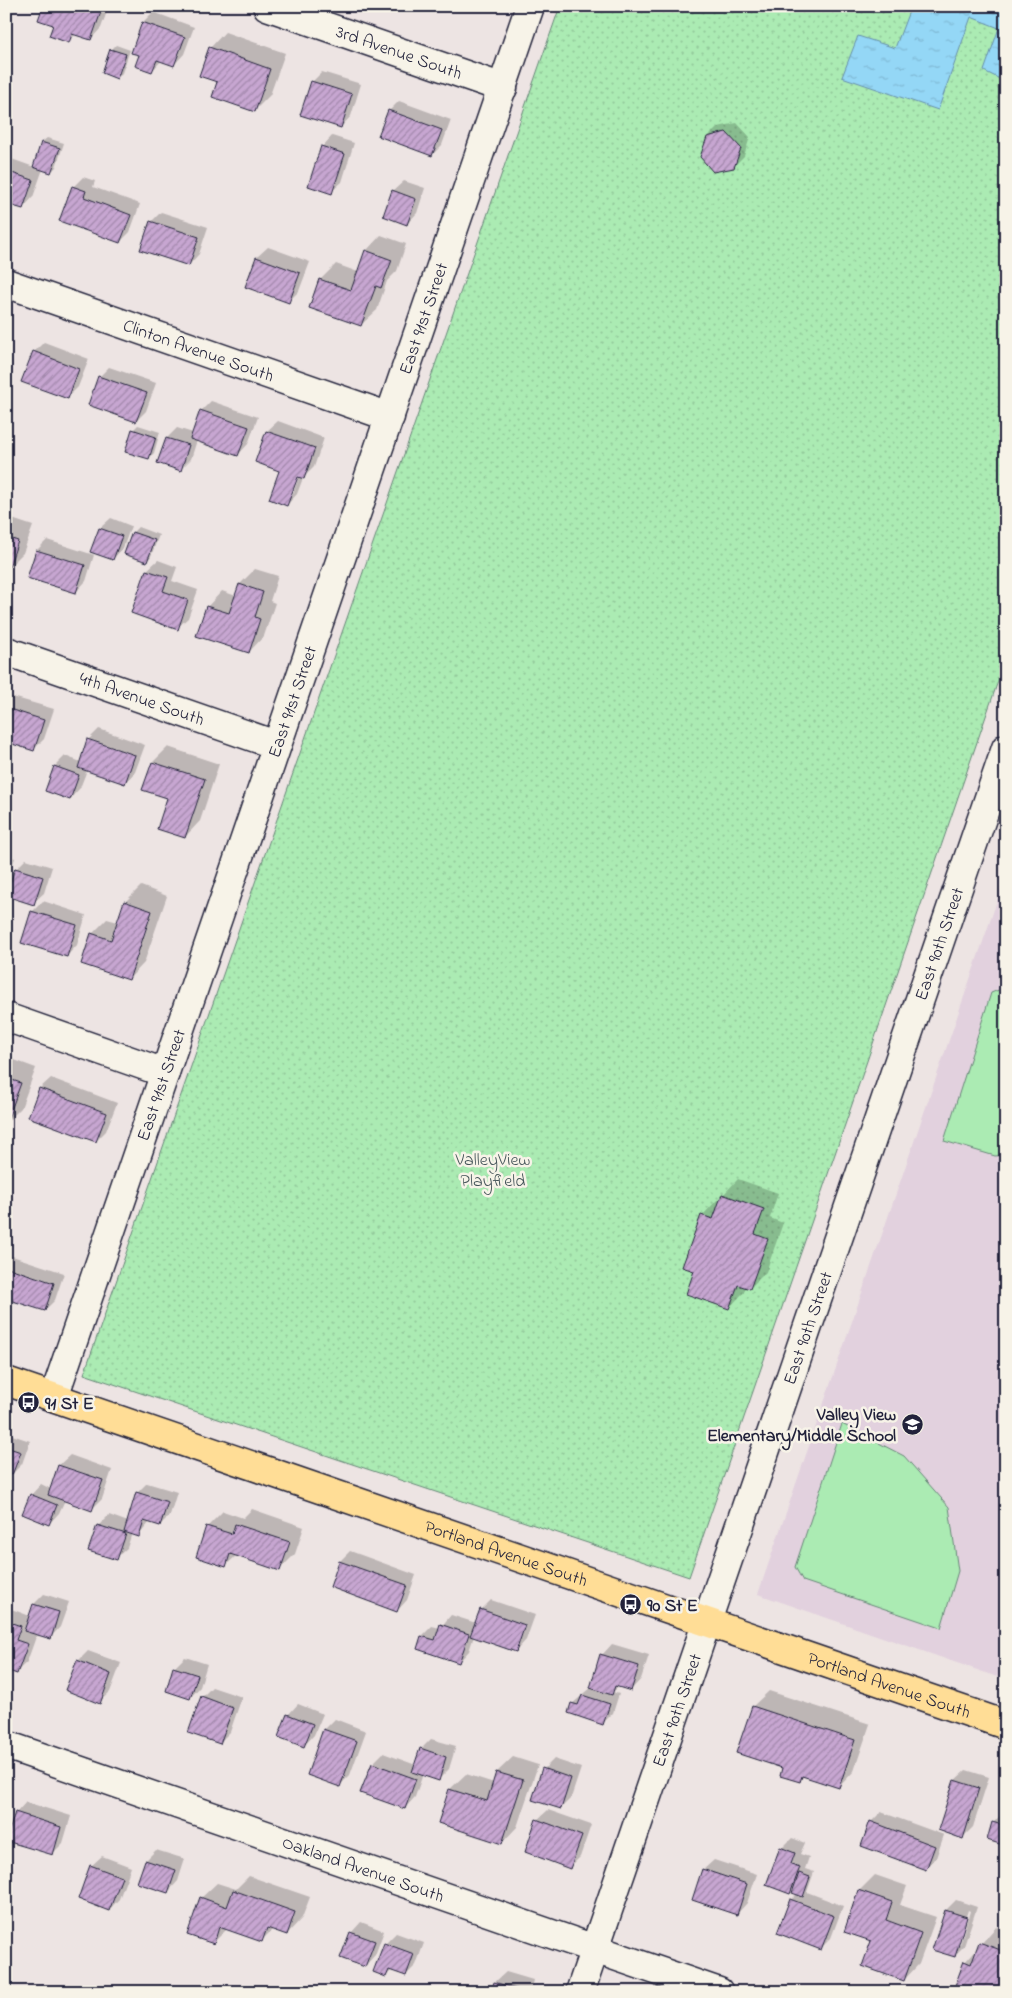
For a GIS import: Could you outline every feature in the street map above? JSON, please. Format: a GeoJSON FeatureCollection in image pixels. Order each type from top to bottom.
{"type":"FeatureCollection","features":[{"type":"Feature","properties":{"kind":"main road","name":"Portland Avenue South"},"geometry":{"type":"LineString","coordinates":[[6,1381],[1006,1725]]}},
{"type":"Feature","properties":{"kind":"street","name":"3rd Avenue South"},"geometry":{"type":"LineString","coordinates":[[267,6],[503,88]]}},
{"type":"Feature","properties":{"kind":"street","name":"East 91st Street"},"geometry":{"type":"LineString","coordinates":[[54,1397],[530,6]]}},
{"type":"Feature","properties":{"kind":"street","name":"Clinton Avenue South"},"geometry":{"type":"LineString","coordinates":[[6,283],[390,417]]}},
{"type":"Feature","properties":{"kind":"street","name":"4th Avenue South"},"geometry":{"type":"LineString","coordinates":[[6,651],[276,745]]}},
{"type":"Feature","properties":{"kind":"street","name":"East 90th Street"},"geometry":{"type":"LineString","coordinates":[[580,1992],[1006,748]]}},
{"type":"Feature","properties":{"kind":"street"},"geometry":{"type":"LineString","coordinates":[[6,1017],[165,1073]]}},
{"type":"Feature","properties":{"kind":"street","name":"Oakland Avenue South"},"geometry":{"type":"LineString","coordinates":[[6,1745],[719,1992]]}},
{"type":"Feature","properties":{"kind":"shaded area","name":"Valley View Elementary/Middle School"},"geometry":{"type":"Polygon","coordinates":[[[1006,875],[1006,1680],[758,1594],[1006,875]]]}},
{"type":"Feature","properties":{"kind":"green space","name":"ValleyView Playfield"},"geometry":{"type":"Polygon","coordinates":[[[560,6],[1006,6],[1006,658],[689,1577],[84,1374],[560,6]]]}},
{"type":"Feature","properties":{"kind":"green space"},"geometry":{"type":"Polygon","coordinates":[[[1006,987],[1006,1155],[995,1156],[944,1141],[991,993],[1006,987]]]}},
{"type":"Feature","properties":{"kind":"green space"},"geometry":{"type":"Polygon","coordinates":[[[842,1424],[904,1456],[949,1507],[958,1571],[941,1628],[803,1581],[795,1567],[842,1424]]]}},
{"type":"Feature","properties":{"kind":"water"},"geometry":{"type":"Polygon","coordinates":[[[911,6],[1006,6],[1006,85],[1000,79],[984,71],[999,28],[971,17],[938,110],[842,77],[858,36],[895,48],[911,6]]]}},
{"type":"Feature","properties":{"kind":"building"},"geometry":{"type":"Polygon","coordinates":[[[43,6],[93,6],[102,9],[91,40],[72,34],[69,43],[49,36],[53,25],[38,20],[43,6]]]}},
{"type":"Feature","properties":{"kind":"building"},"geometry":{"type":"Polygon","coordinates":[[[142,22],[185,37],[174,66],[157,60],[152,72],[135,66],[139,55],[131,53],[142,22]]]}},
{"type":"Feature","properties":{"kind":"building"},"geometry":{"type":"Polygon","coordinates":[[[209,47],[270,69],[255,112],[212,97],[217,82],[199,76],[209,47]]]}},
{"type":"Feature","properties":{"kind":"building"},"geometry":{"type":"Polygon","coordinates":[[[110,49],[126,54],[117,79],[102,73],[110,49]]]}},
{"type":"Feature","properties":{"kind":"building"},"geometry":{"type":"Polygon","coordinates":[[[311,81],[352,94],[341,128],[300,115],[311,81]]]}},
{"type":"Feature","properties":{"kind":"building"},"geometry":{"type":"Polygon","coordinates":[[[388,110],[442,130],[432,156],[378,136],[388,110]]]}},
{"type":"Feature","properties":{"kind":"building"},"geometry":{"type":"Polygon","coordinates":[[[726,132],[741,148],[734,168],[713,172],[700,157],[707,137],[726,132]]]}},
{"type":"Feature","properties":{"kind":"building"},"geometry":{"type":"Polygon","coordinates":[[[41,142],[60,148],[51,173],[33,167],[41,142]]]}},
{"type":"Feature","properties":{"kind":"building"},"geometry":{"type":"Polygon","coordinates":[[[321,146],[345,154],[332,194],[308,186],[321,146]]]}},
{"type":"Feature","properties":{"kind":"building"},"geometry":{"type":"Polygon","coordinates":[[[6,171],[33,180],[23,209],[6,204],[6,171]]]}},
{"type":"Feature","properties":{"kind":"building"},"geometry":{"type":"Polygon","coordinates":[[[72,186],[86,191],[84,197],[131,215],[120,243],[59,221],[72,186]]]}},
{"type":"Feature","properties":{"kind":"building"},"geometry":{"type":"Polygon","coordinates":[[[392,190],[416,199],[407,225],[383,216],[392,190]]]}},
{"type":"Feature","properties":{"kind":"building"},"geometry":{"type":"Polygon","coordinates":[[[150,221],[199,237],[189,266],[140,250],[150,221]]]}},
{"type":"Feature","properties":{"kind":"building"},"geometry":{"type":"Polygon","coordinates":[[[365,250],[392,260],[381,288],[376,286],[361,326],[309,308],[319,279],[351,290],[365,250]]]}},
{"type":"Feature","properties":{"kind":"building"},"geometry":{"type":"Polygon","coordinates":[[[256,257],[300,273],[289,303],[245,287],[256,257]]]}},
{"type":"Feature","properties":{"kind":"building"},"geometry":{"type":"Polygon","coordinates":[[[33,351],[79,369],[68,399],[21,382],[33,351]]]}},
{"type":"Feature","properties":{"kind":"building"},"geometry":{"type":"Polygon","coordinates":[[[98,376],[147,393],[136,422],[88,405],[98,376]]]}},
{"type":"Feature","properties":{"kind":"building"},"geometry":{"type":"Polygon","coordinates":[[[200,410],[249,427],[238,456],[190,439],[200,410]]]}},
{"type":"Feature","properties":{"kind":"building"},"geometry":{"type":"Polygon","coordinates":[[[132,429],[156,437],[149,459],[125,452],[132,429]]]}},
{"type":"Feature","properties":{"kind":"building"},"geometry":{"type":"Polygon","coordinates":[[[266,431],[315,448],[304,479],[298,477],[287,506],[269,499],[279,471],[255,462],[266,431]]]}},
{"type":"Feature","properties":{"kind":"building"},"geometry":{"type":"Polygon","coordinates":[[[166,438],[189,445],[181,471],[157,463],[166,438]]]}},
{"type":"Feature","properties":{"kind":"building"},"geometry":{"type":"Polygon","coordinates":[[[99,528],[122,536],[113,560],[90,552],[99,528]]]}},
{"type":"Feature","properties":{"kind":"building"},"geometry":{"type":"Polygon","coordinates":[[[132,532],[155,540],[147,562],[124,554],[132,532]]]}},
{"type":"Feature","properties":{"kind":"building"},"geometry":{"type":"Polygon","coordinates":[[[6,537],[18,541],[8,570],[6,569],[6,537]]]}},
{"type":"Feature","properties":{"kind":"building"},"geometry":{"type":"Polygon","coordinates":[[[36,550],[85,565],[76,593],[27,578],[36,550]]]}},
{"type":"Feature","properties":{"kind":"building"},"geometry":{"type":"Polygon","coordinates":[[[146,570],[168,577],[163,591],[188,600],[178,630],[131,613],[146,570]]]}},
{"type":"Feature","properties":{"kind":"building"},"geometry":{"type":"Polygon","coordinates":[[[239,584],[263,592],[255,617],[260,619],[249,653],[196,636],[206,606],[229,613],[239,584]]]}},
{"type":"Feature","properties":{"kind":"building"},"geometry":{"type":"Polygon","coordinates":[[[6,708],[44,720],[34,751],[6,742],[6,708]]]}},
{"type":"Feature","properties":{"kind":"building"},"geometry":{"type":"Polygon","coordinates":[[[87,739],[135,755],[125,784],[78,768],[87,739]]]}},
{"type":"Feature","properties":{"kind":"building"},"geometry":{"type":"Polygon","coordinates":[[[152,762],[205,779],[185,838],[157,829],[167,798],[142,790],[152,762]]]}},
{"type":"Feature","properties":{"kind":"building"},"geometry":{"type":"Polygon","coordinates":[[[54,766],[79,775],[70,800],[45,791],[54,766]]]}},
{"type":"Feature","properties":{"kind":"building"},"geometry":{"type":"Polygon","coordinates":[[[15,868],[43,877],[34,905],[6,896],[15,868]]]}},
{"type":"Feature","properties":{"kind":"building"},"geometry":{"type":"Polygon","coordinates":[[[124,901],[152,911],[129,980],[81,964],[91,933],[111,940],[124,901]]]}},
{"type":"Feature","properties":{"kind":"building"},"geometry":{"type":"Polygon","coordinates":[[[31,911],[77,925],[67,957],[21,943],[31,911]]]}},
{"type":"Feature","properties":{"kind":"building"},"geometry":{"type":"Polygon","coordinates":[[[6,1078],[21,1083],[6,1124],[6,1078]]]}},
{"type":"Feature","properties":{"kind":"building"},"geometry":{"type":"Polygon","coordinates":[[[39,1088],[107,1113],[96,1142],[28,1117],[39,1088]]]}},
{"type":"Feature","properties":{"kind":"building"},"geometry":{"type":"Polygon","coordinates":[[[722,1194],[764,1209],[755,1234],[768,1239],[750,1289],[738,1285],[729,1309],[686,1294],[694,1271],[682,1267],[701,1215],[713,1219],[722,1194]]]}},
{"type":"Feature","properties":{"kind":"building"},"geometry":{"type":"Polygon","coordinates":[[[6,1267],[54,1283],[45,1311],[6,1299],[6,1267]]]}},
{"type":"Feature","properties":{"kind":"building"},"geometry":{"type":"Polygon","coordinates":[[[6,1447],[21,1452],[12,1475],[6,1473],[6,1447]]]}},
{"type":"Feature","properties":{"kind":"building"},"geometry":{"type":"Polygon","coordinates":[[[58,1465],[103,1480],[92,1511],[48,1495],[58,1465]]]}},
{"type":"Feature","properties":{"kind":"building"},"geometry":{"type":"Polygon","coordinates":[[[136,1492],[168,1502],[160,1526],[144,1521],[139,1537],[124,1532],[136,1492]]]}},
{"type":"Feature","properties":{"kind":"building"},"geometry":{"type":"Polygon","coordinates":[[[30,1494],[57,1505],[49,1525],[22,1514],[30,1494]]]}},
{"type":"Feature","properties":{"kind":"building"},"geometry":{"type":"Polygon","coordinates":[[[235,1524],[290,1542],[280,1571],[230,1554],[226,1567],[196,1557],[206,1526],[232,1534],[235,1524]]]}},
{"type":"Feature","properties":{"kind":"building"},"geometry":{"type":"Polygon","coordinates":[[[97,1525],[126,1534],[117,1560],[88,1551],[97,1525]]]}},
{"type":"Feature","properties":{"kind":"building"},"geometry":{"type":"Polygon","coordinates":[[[339,1561],[407,1585],[397,1612],[330,1587],[339,1561]]]}},
{"type":"Feature","properties":{"kind":"building"},"geometry":{"type":"Polygon","coordinates":[[[33,1604],[59,1612],[51,1639],[24,1631],[33,1604]]]}},
{"type":"Feature","properties":{"kind":"building"},"geometry":{"type":"Polygon","coordinates":[[[480,1609],[525,1625],[516,1652],[470,1636],[480,1609]]]}},
{"type":"Feature","properties":{"kind":"building"},"geometry":{"type":"Polygon","coordinates":[[[6,1621],[21,1626],[16,1640],[28,1644],[17,1674],[6,1670],[6,1621]]]}},
{"type":"Feature","properties":{"kind":"building"},"geometry":{"type":"Polygon","coordinates":[[[440,1624],[469,1634],[459,1663],[417,1649],[421,1636],[435,1640],[440,1624]]]}},
{"type":"Feature","properties":{"kind":"building"},"geometry":{"type":"Polygon","coordinates":[[[600,1654],[639,1666],[631,1691],[615,1686],[612,1695],[590,1688],[600,1654]]]}},
{"type":"Feature","properties":{"kind":"building"},"geometry":{"type":"Polygon","coordinates":[[[77,1660],[111,1674],[100,1704],[65,1690],[77,1660]]]}},
{"type":"Feature","properties":{"kind":"building"},"geometry":{"type":"Polygon","coordinates":[[[173,1667],[198,1675],[190,1699],[166,1691],[173,1667]]]}},
{"type":"Feature","properties":{"kind":"building"},"geometry":{"type":"Polygon","coordinates":[[[582,1695],[610,1704],[603,1725],[568,1713],[571,1703],[578,1705],[582,1695]]]}},
{"type":"Feature","properties":{"kind":"building"},"geometry":{"type":"Polygon","coordinates":[[[201,1696],[233,1708],[220,1744],[188,1733],[201,1696]]]}},
{"type":"Feature","properties":{"kind":"building"},"geometry":{"type":"Polygon","coordinates":[[[752,1706],[855,1740],[839,1788],[802,1776],[800,1782],[780,1776],[782,1768],[736,1753],[752,1706]]]}},
{"type":"Feature","properties":{"kind":"building"},"geometry":{"type":"Polygon","coordinates":[[[287,1714],[313,1724],[304,1747],[278,1737],[287,1714]]]}},
{"type":"Feature","properties":{"kind":"building"},"geometry":{"type":"Polygon","coordinates":[[[323,1729],[357,1741],[340,1787],[307,1775],[323,1729]]]}},
{"type":"Feature","properties":{"kind":"building"},"geometry":{"type":"Polygon","coordinates":[[[420,1748],[446,1757],[439,1781],[412,1772],[420,1748]]]}},
{"type":"Feature","properties":{"kind":"building"},"geometry":{"type":"Polygon","coordinates":[[[372,1763],[416,1779],[405,1809],[360,1793],[372,1763]]]}},
{"type":"Feature","properties":{"kind":"building"},"geometry":{"type":"Polygon","coordinates":[[[542,1768],[571,1778],[561,1809],[532,1800],[542,1768]]]}},
{"type":"Feature","properties":{"kind":"building"},"geometry":{"type":"Polygon","coordinates":[[[496,1772],[523,1780],[502,1844],[438,1823],[449,1789],[487,1801],[496,1772]]]}},
{"type":"Feature","properties":{"kind":"building"},"geometry":{"type":"Polygon","coordinates":[[[954,1780],[979,1788],[963,1839],[938,1830],[954,1780]]]}},
{"type":"Feature","properties":{"kind":"building"},"geometry":{"type":"Polygon","coordinates":[[[15,1812],[61,1827],[53,1855],[6,1841],[15,1812]]]}},
{"type":"Feature","properties":{"kind":"building"},"geometry":{"type":"Polygon","coordinates":[[[536,1819],[582,1836],[570,1869],[525,1852],[536,1819]]]}},
{"type":"Feature","properties":{"kind":"building"},"geometry":{"type":"Polygon","coordinates":[[[870,1821],[935,1846],[926,1870],[861,1846],[870,1821]]]}},
{"type":"Feature","properties":{"kind":"building"},"geometry":{"type":"Polygon","coordinates":[[[992,1822],[1006,1826],[1006,1846],[987,1840],[992,1822]]]}},
{"type":"Feature","properties":{"kind":"building"},"geometry":{"type":"Polygon","coordinates":[[[780,1847],[795,1853],[791,1864],[800,1867],[790,1894],[766,1885],[780,1847]]]}},
{"type":"Feature","properties":{"kind":"building"},"geometry":{"type":"Polygon","coordinates":[[[145,1860],[176,1870],[168,1893],[137,1883],[145,1860]]]}},
{"type":"Feature","properties":{"kind":"building"},"geometry":{"type":"Polygon","coordinates":[[[90,1865],[122,1877],[109,1911],[78,1899],[90,1865]]]}},
{"type":"Feature","properties":{"kind":"building"},"geometry":{"type":"Polygon","coordinates":[[[702,1869],[747,1884],[737,1915],[692,1900],[702,1869]]]}},
{"type":"Feature","properties":{"kind":"building"},"geometry":{"type":"Polygon","coordinates":[[[799,1873],[810,1877],[803,1897],[792,1893],[799,1873]]]}},
{"type":"Feature","properties":{"kind":"building"},"geometry":{"type":"Polygon","coordinates":[[[233,1890],[295,1912],[287,1935],[267,1928],[262,1942],[219,1927],[214,1944],[187,1935],[200,1897],[227,1907],[233,1890]]]}},
{"type":"Feature","properties":{"kind":"building"},"geometry":{"type":"Polygon","coordinates":[[[858,1890],[892,1902],[886,1920],[921,1933],[904,1981],[862,1966],[871,1941],[844,1932],[858,1890]]]}},
{"type":"Feature","properties":{"kind":"building"},"geometry":{"type":"Polygon","coordinates":[[[790,1899],[834,1916],[821,1950],[777,1933],[790,1899]]]}},
{"type":"Feature","properties":{"kind":"building"},"geometry":{"type":"Polygon","coordinates":[[[945,1910],[967,1917],[955,1957],[932,1950],[945,1910]]]}},
{"type":"Feature","properties":{"kind":"building"},"geometry":{"type":"Polygon","coordinates":[[[350,1932],[375,1941],[365,1967],[340,1958],[350,1932]]]}},
{"type":"Feature","properties":{"kind":"building"},"geometry":{"type":"Polygon","coordinates":[[[979,1942],[1006,1952],[1006,1983],[1003,1992],[953,1991],[964,1961],[971,1964],[979,1942]]]}},
{"type":"Feature","properties":{"kind":"building"},"geometry":{"type":"Polygon","coordinates":[[[384,1943],[414,1954],[406,1976],[389,1970],[386,1977],[373,1972],[384,1943]]]}},
{"type":"Feature","properties":{"kind":"building"},"geometry":{"type":"Polygon","coordinates":[[[494,1982],[523,1991],[523,1992],[491,1992],[494,1982]]]}},
{"type":"Feature","properties":{"kind":"place","name":"91 St E"},"geometry":{"type":"Point","coordinates":[29,1403]}},
{"type":"Feature","properties":{"kind":"place","name":"Valley View Elementary/Middle School"},"geometry":{"type":"Point","coordinates":[912,1424]}},
{"type":"Feature","properties":{"kind":"place","name":"90 St E"},"geometry":{"type":"Point","coordinates":[631,1605]}}]}
